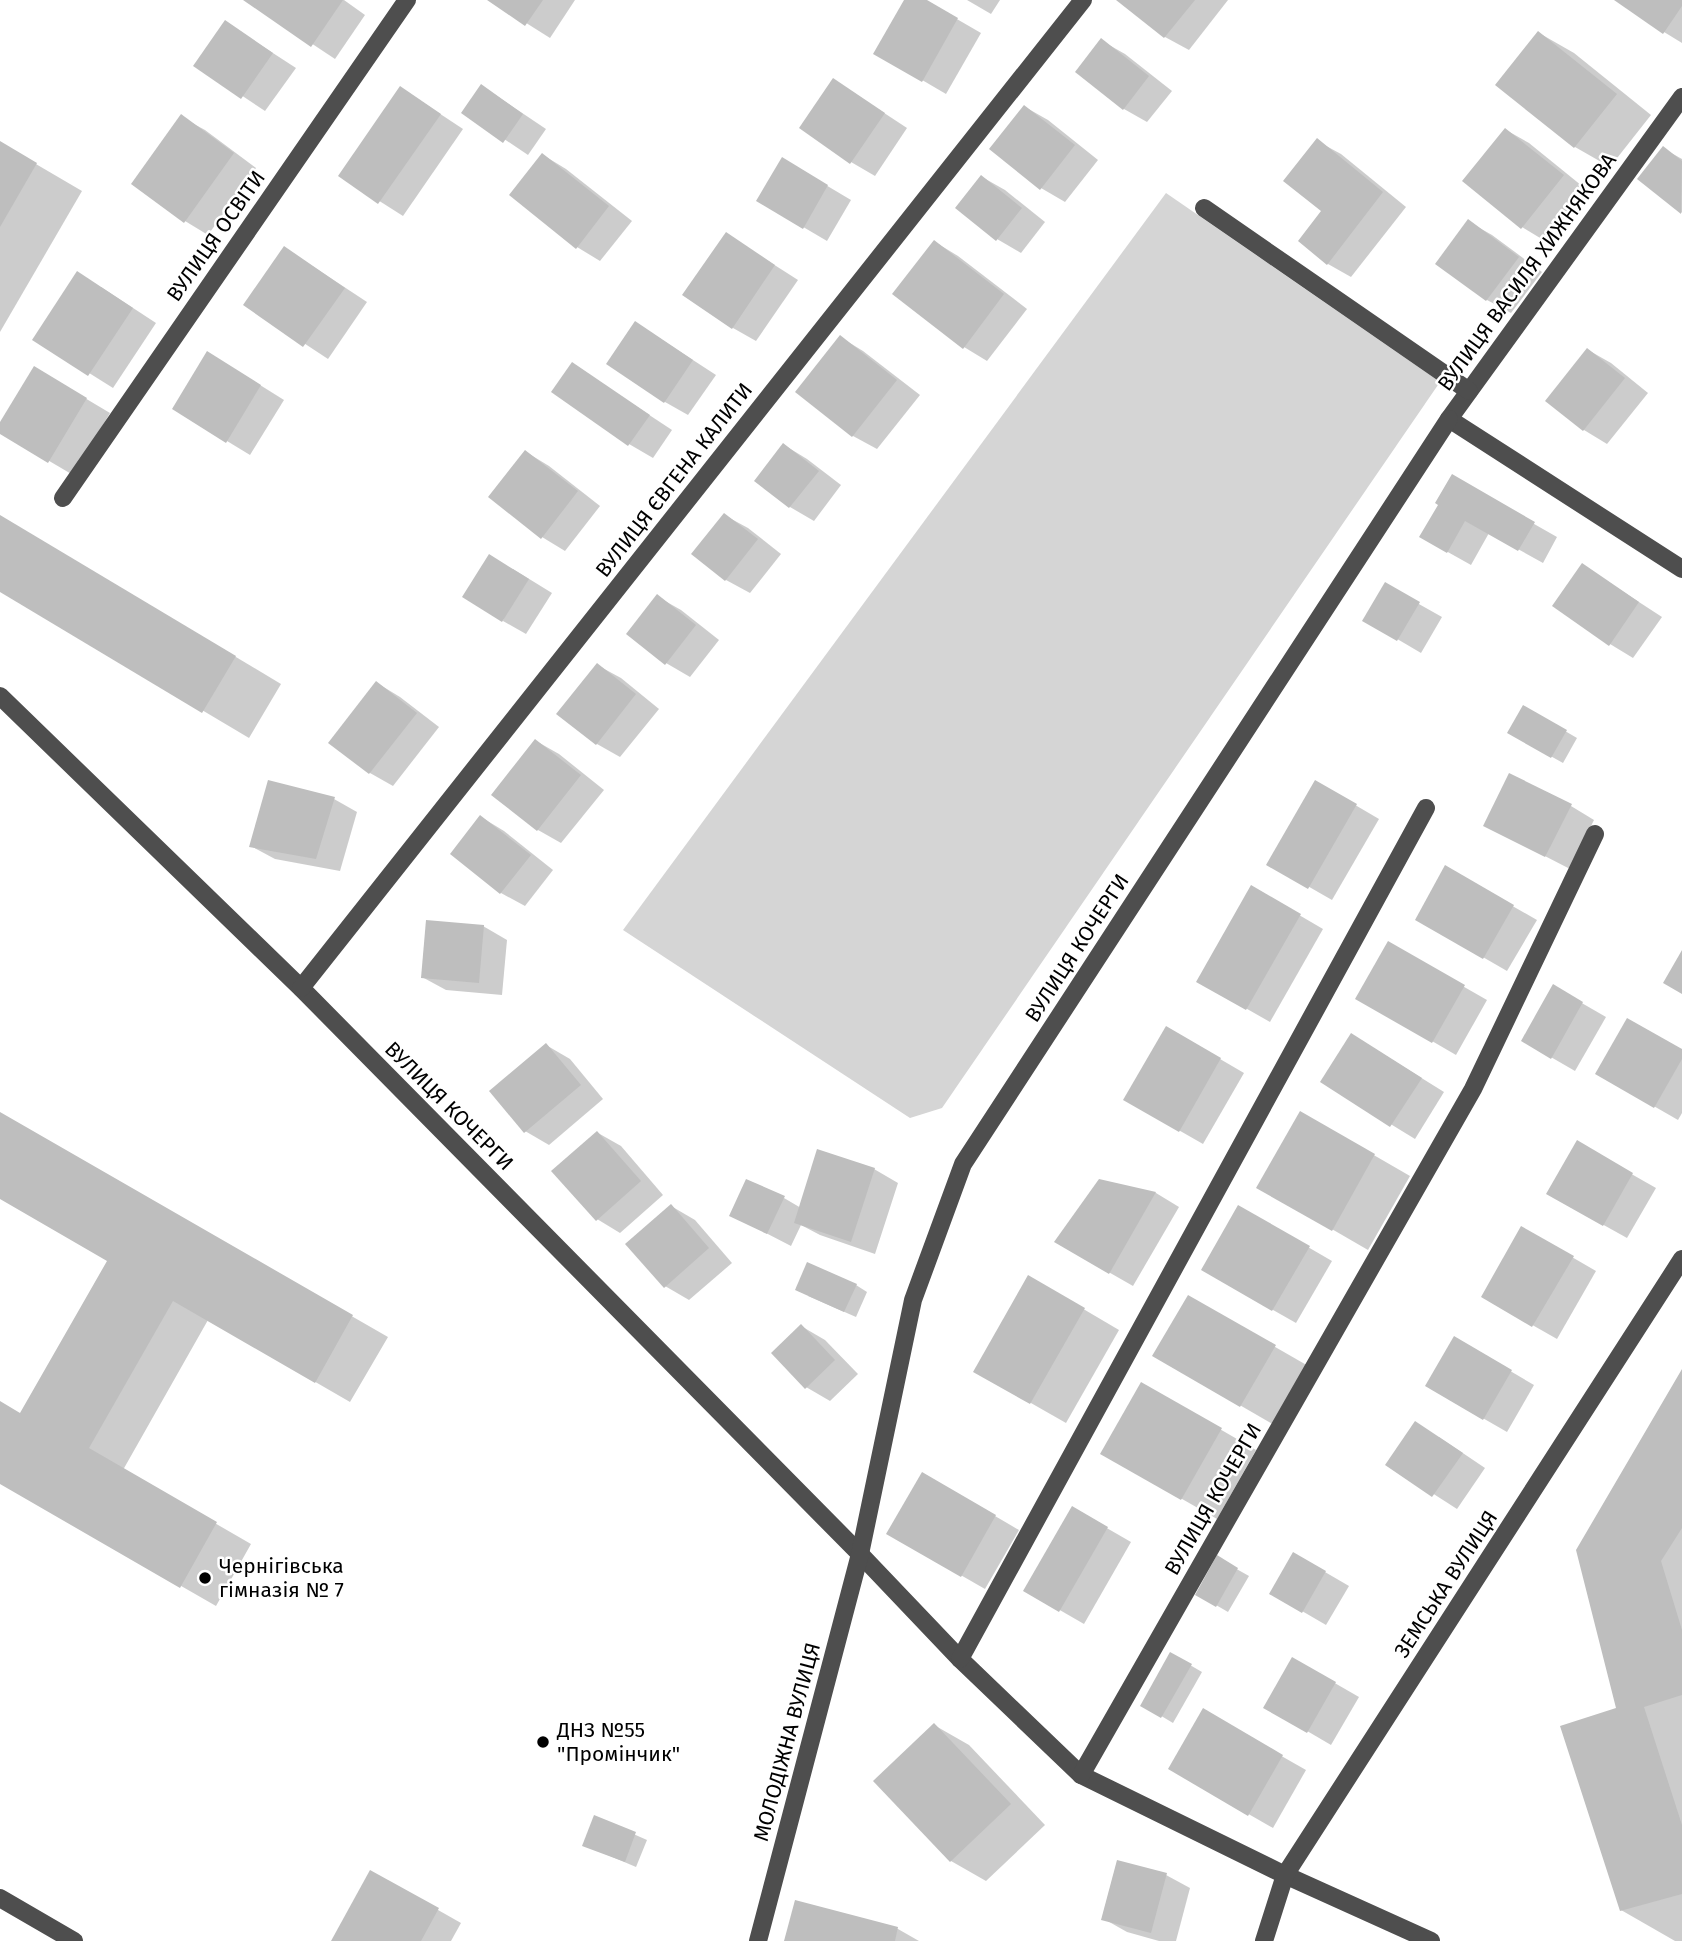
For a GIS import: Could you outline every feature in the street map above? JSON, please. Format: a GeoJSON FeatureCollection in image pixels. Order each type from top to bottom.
{"type":"FeatureCollection","features":[{"type":"Feature","properties":{"kind":"street","name":"ВУЛИЦЯ ОСВІТИ"},"geometry":{"type":"LineString","coordinates":[[63,498],[407,0]]}},
{"type":"Feature","properties":{"kind":"street","name":"ВУЛИЦЯ ЄВГЕНА КАЛИТИ"},"geometry":{"type":"LineString","coordinates":[[300,988],[1083,0]]}},
{"type":"Feature","properties":{"kind":"street","name":"ВУЛИЦЯ ВАСИЛЯ ХИЖНЯКОВА"},"geometry":{"type":"LineString","coordinates":[[1682,97],[1449,419],[1682,569]]}},
{"type":"Feature","properties":{"kind":"street"},"geometry":{"type":"LineString","coordinates":[[1204,208],[1469,391]]}},
{"type":"Feature","properties":{"kind":"street","name":"ВУЛИЦЯ КОЧЕРГИ"},"geometry":{"type":"LineString","coordinates":[[860,1554],[913,1300],[963,1164],[1449,419]]}},
{"type":"Feature","properties":{"kind":"street","name":"ВУЛИЦЯ КОЧЕРГИ"},"geometry":{"type":"LineString","coordinates":[[0,696],[300,988],[860,1554],[960,1659],[1081,1775],[1285,1875],[1432,1941]]}},
{"type":"Feature","properties":{"kind":"street"},"geometry":{"type":"LineString","coordinates":[[960,1659],[1426,808]]}},
{"type":"Feature","properties":{"kind":"street","name":"ВУЛИЦЯ КОЧЕРГИ"},"geometry":{"type":"LineString","coordinates":[[1081,1775],[1473,1089],[1595,834]]}},
{"type":"Feature","properties":{"kind":"street","name":"ЗЕМСЬКА ВУЛИЦЯ"},"geometry":{"type":"LineString","coordinates":[[1264,1941],[1285,1875],[1682,1259]]}},
{"type":"Feature","properties":{"kind":"street","name":"МОЛОДІЖНА ВУЛИЦЯ"},"geometry":{"type":"LineString","coordinates":[[758,1941],[860,1554]]}},
{"type":"Feature","properties":{"kind":"street"},"geometry":{"type":"LineString","coordinates":[[0,1898],[74,1941]]}},
{"type":"Feature","properties":{"kind":"shaded area"},"geometry":{"type":"Polygon","coordinates":[[[1166,193],[1440,382],[942,1108],[910,1118],[623,930],[1166,193]]]}},
{"type":"Feature","properties":{"kind":"building"},"geometry":{"type":"Polygon","coordinates":[[[243,0],[343,0],[311,47],[243,0]]]}},
{"type":"Feature","properties":{"kind":"building"},"geometry":{"type":"Polygon","coordinates":[[[487,0],[543,0],[525,26],[487,0]]]}},
{"type":"Feature","properties":{"kind":"building"},"geometry":{"type":"Polygon","coordinates":[[[904,0],[927,0],[958,18],[922,82],[873,54],[904,0]]]}},
{"type":"Feature","properties":{"kind":"building"},"geometry":{"type":"Polygon","coordinates":[[[1116,0],[1195,0],[1164,38],[1116,0]]]}},
{"type":"Feature","properties":{"kind":"building"},"geometry":{"type":"Polygon","coordinates":[[[1614,0],[1682,0],[1682,6],[1663,34],[1614,0]]]}},
{"type":"Feature","properties":{"kind":"building"},"geometry":{"type":"Polygon","coordinates":[[[225,20],[273,53],[241,99],[193,66],[225,20]]]}},
{"type":"Feature","properties":{"kind":"building"},"geometry":{"type":"Polygon","coordinates":[[[1538,31],[1617,94],[1574,148],[1495,85],[1538,31]]]}},
{"type":"Feature","properties":{"kind":"building"},"geometry":{"type":"Polygon","coordinates":[[[1101,38],[1149,76],[1123,110],[1075,72],[1101,38]]]}},
{"type":"Feature","properties":{"kind":"building"},"geometry":{"type":"Polygon","coordinates":[[[833,78],[885,113],[850,164],[799,128],[833,78]]]}},
{"type":"Feature","properties":{"kind":"building"},"geometry":{"type":"Polygon","coordinates":[[[481,84],[523,114],[503,143],[461,113],[481,84]]]}},
{"type":"Feature","properties":{"kind":"building"},"geometry":{"type":"Polygon","coordinates":[[[400,86],[441,114],[378,204],[338,176],[400,86]]]}},
{"type":"Feature","properties":{"kind":"building"},"geometry":{"type":"Polygon","coordinates":[[[1024,105],[1075,145],[1040,190],[989,149],[1024,105]]]}},
{"type":"Feature","properties":{"kind":"building"},"geometry":{"type":"Polygon","coordinates":[[[181,114],[234,153],[184,223],[131,184],[181,114]]]}},
{"type":"Feature","properties":{"kind":"building"},"geometry":{"type":"Polygon","coordinates":[[[1505,128],[1564,175],[1521,229],[1462,181],[1505,128]]]}},
{"type":"Feature","properties":{"kind":"building"},"geometry":{"type":"Polygon","coordinates":[[[1317,138],[1383,192],[1327,265],[1298,241],[1321,211],[1283,181],[1317,138]]]}},
{"type":"Feature","properties":{"kind":"building"},"geometry":{"type":"Polygon","coordinates":[[[0,141],[37,163],[0,227],[0,141]]]}},
{"type":"Feature","properties":{"kind":"building"},"geometry":{"type":"Polygon","coordinates":[[[1663,146],[1682,161],[1681,214],[1637,179],[1663,146]]]}},
{"type":"Feature","properties":{"kind":"building"},"geometry":{"type":"Polygon","coordinates":[[[542,153],[609,206],[576,249],[509,195],[542,153]]]}},
{"type":"Feature","properties":{"kind":"building"},"geometry":{"type":"Polygon","coordinates":[[[782,157],[828,185],[803,229],[756,201],[782,157]]]}},
{"type":"Feature","properties":{"kind":"building"},"geometry":{"type":"Polygon","coordinates":[[[981,175],[1022,208],[996,241],[955,208],[981,175]]]}},
{"type":"Feature","properties":{"kind":"building"},"geometry":{"type":"Polygon","coordinates":[[[1468,219],[1519,257],[1486,301],[1435,264],[1468,219]]]}},
{"type":"Feature","properties":{"kind":"building"},"geometry":{"type":"Polygon","coordinates":[[[726,232],[775,265],[732,329],[682,295],[726,232]]]}},
{"type":"Feature","properties":{"kind":"building"},"geometry":{"type":"Polygon","coordinates":[[[934,240],[1004,294],[963,349],[892,294],[934,240]]]}},
{"type":"Feature","properties":{"kind":"building"},"geometry":{"type":"Polygon","coordinates":[[[284,246],[345,288],[303,347],[243,305],[284,246]]]}},
{"type":"Feature","properties":{"kind":"building"},"geometry":{"type":"Polygon","coordinates":[[[77,271],[133,308],[88,376],[32,340],[77,271]]]}},
{"type":"Feature","properties":{"kind":"building"},"geometry":{"type":"Polygon","coordinates":[[[635,321],[693,360],[664,403],[606,364],[635,321]]]}},
{"type":"Feature","properties":{"kind":"building"},"geometry":{"type":"Polygon","coordinates":[[[840,335],[897,380],[852,437],[795,392],[840,335]]]}},
{"type":"Feature","properties":{"kind":"building"},"geometry":{"type":"Polygon","coordinates":[[[1587,348],[1625,378],[1583,431],[1545,401],[1587,348]]]}},
{"type":"Feature","properties":{"kind":"building"},"geometry":{"type":"Polygon","coordinates":[[[207,351],[261,385],[226,443],[172,409],[207,351]]]}},
{"type":"Feature","properties":{"kind":"building"},"geometry":{"type":"Polygon","coordinates":[[[572,362],[650,415],[628,446],[551,392],[572,362]]]}},
{"type":"Feature","properties":{"kind":"building"},"geometry":{"type":"Polygon","coordinates":[[[34,366],[87,398],[48,463],[0,434],[0,422],[34,366]]]}},
{"type":"Feature","properties":{"kind":"building"},"geometry":{"type":"Polygon","coordinates":[[[783,443],[819,471],[789,508],[754,481],[783,443]]]}},
{"type":"Feature","properties":{"kind":"building"},"geometry":{"type":"Polygon","coordinates":[[[525,450],[578,491],[541,539],[488,497],[525,450]]]}},
{"type":"Feature","properties":{"kind":"building"},"geometry":{"type":"Polygon","coordinates":[[[1452,474],[1535,522],[1518,551],[1465,521],[1447,553],[1419,537],[1452,474]]]}},
{"type":"Feature","properties":{"kind":"building"},"geometry":{"type":"Polygon","coordinates":[[[724,513],[758,539],[725,581],[691,554],[724,513]]]}},
{"type":"Feature","properties":{"kind":"building"},"geometry":{"type":"Polygon","coordinates":[[[0,515],[236,656],[202,713],[0,592],[0,515]]]}},
{"type":"Feature","properties":{"kind":"building"},"geometry":{"type":"Polygon","coordinates":[[[489,554],[529,579],[502,622],[462,597],[489,554]]]}},
{"type":"Feature","properties":{"kind":"building"},"geometry":{"type":"Polygon","coordinates":[[[1582,563],[1639,602],[1609,646],[1552,606],[1582,563]]]}},
{"type":"Feature","properties":{"kind":"building"},"geometry":{"type":"Polygon","coordinates":[[[1385,582],[1420,602],[1397,641],[1362,621],[1385,582]]]}},
{"type":"Feature","properties":{"kind":"building"},"geometry":{"type":"Polygon","coordinates":[[[657,594],[696,625],[665,665],[626,634],[657,594]]]}},
{"type":"Feature","properties":{"kind":"building"},"geometry":{"type":"Polygon","coordinates":[[[597,663],[636,694],[596,745],[556,714],[597,663]]]}},
{"type":"Feature","properties":{"kind":"building"},"geometry":{"type":"Polygon","coordinates":[[[376,681],[417,713],[369,774],[328,743],[376,681]]]}},
{"type":"Feature","properties":{"kind":"building"},"geometry":{"type":"Polygon","coordinates":[[[1523,705],[1567,730],[1551,758],[1507,733],[1523,705]]]}},
{"type":"Feature","properties":{"kind":"building"},"geometry":{"type":"Polygon","coordinates":[[[535,739],[581,775],[537,831],[491,795],[535,739]]]}},
{"type":"Feature","properties":{"kind":"building"},"geometry":{"type":"Polygon","coordinates":[[[1509,773],[1572,804],[1545,857],[1483,826],[1509,773]]]}},
{"type":"Feature","properties":{"kind":"building"},"geometry":{"type":"Polygon","coordinates":[[[268,780],[335,797],[316,859],[249,847],[268,780]]]}},
{"type":"Feature","properties":{"kind":"building"},"geometry":{"type":"Polygon","coordinates":[[[1315,780],[1357,804],[1308,889],[1266,865],[1315,780]]]}},
{"type":"Feature","properties":{"kind":"building"},"geometry":{"type":"Polygon","coordinates":[[[480,815],[531,855],[500,894],[450,854],[480,815]]]}},
{"type":"Feature","properties":{"kind":"building"},"geometry":{"type":"Polygon","coordinates":[[[1445,865],[1514,905],[1483,959],[1415,920],[1445,865]]]}},
{"type":"Feature","properties":{"kind":"building"},"geometry":{"type":"Polygon","coordinates":[[[1251,885],[1301,914],[1246,1010],[1196,982],[1251,885]]]}},
{"type":"Feature","properties":{"kind":"building"},"geometry":{"type":"Polygon","coordinates":[[[426,920],[484,925],[479,983],[421,978],[426,920]]]}},
{"type":"Feature","properties":{"kind":"building"},"geometry":{"type":"Polygon","coordinates":[[[1388,941],[1465,985],[1432,1043],[1355,999],[1388,941]]]}},
{"type":"Feature","properties":{"kind":"building"},"geometry":{"type":"Polygon","coordinates":[[[1682,950],[1682,994],[1663,983],[1682,950]]]}},
{"type":"Feature","properties":{"kind":"building"},"geometry":{"type":"Polygon","coordinates":[[[1553,984],[1583,1002],[1551,1059],[1521,1041],[1553,984]]]}},
{"type":"Feature","properties":{"kind":"building"},"geometry":{"type":"Polygon","coordinates":[[[1627,1018],[1682,1049],[1682,1059],[1654,1108],[1595,1074],[1627,1018]]]}},
{"type":"Feature","properties":{"kind":"building"},"geometry":{"type":"Polygon","coordinates":[[[1166,1026],[1221,1058],[1179,1132],[1123,1100],[1166,1026]]]}},
{"type":"Feature","properties":{"kind":"building"},"geometry":{"type":"Polygon","coordinates":[[[1351,1033],[1422,1078],[1390,1127],[1320,1082],[1351,1033]]]}},
{"type":"Feature","properties":{"kind":"building"},"geometry":{"type":"Polygon","coordinates":[[[546,1043],[581,1085],[524,1133],[489,1091],[546,1043]]]}},
{"type":"Feature","properties":{"kind":"building"},"geometry":{"type":"Polygon","coordinates":[[[1300,1111],[1375,1154],[1332,1231],[1256,1188],[1300,1111]]]}},
{"type":"Feature","properties":{"kind":"building"},"geometry":{"type":"Polygon","coordinates":[[[0,1112],[353,1315],[315,1383],[173,1301],[89,1448],[217,1522],[180,1588],[0,1484],[0,1401],[20,1413],[107,1261],[0,1199],[0,1112]]]}},
{"type":"Feature","properties":{"kind":"building"},"geometry":{"type":"Polygon","coordinates":[[[597,1131],[641,1181],[596,1221],[551,1171],[597,1131]]]}},
{"type":"Feature","properties":{"kind":"building"},"geometry":{"type":"Polygon","coordinates":[[[1577,1140],[1633,1173],[1603,1226],[1546,1194],[1577,1140]]]}},
{"type":"Feature","properties":{"kind":"building"},"geometry":{"type":"Polygon","coordinates":[[[817,1149],[875,1168],[851,1242],[794,1223],[817,1149]]]}},
{"type":"Feature","properties":{"kind":"building"},"geometry":{"type":"Polygon","coordinates":[[[746,1179],[785,1196],[767,1234],[729,1216],[746,1179]]]}},
{"type":"Feature","properties":{"kind":"building"},"geometry":{"type":"Polygon","coordinates":[[[1099,1179],[1156,1192],[1109,1274],[1054,1242],[1099,1179]]]}},
{"type":"Feature","properties":{"kind":"building"},"geometry":{"type":"Polygon","coordinates":[[[671,1204],[709,1248],[664,1288],[625,1244],[671,1204]]]}},
{"type":"Feature","properties":{"kind":"building"},"geometry":{"type":"Polygon","coordinates":[[[1238,1205],[1310,1246],[1272,1311],[1201,1270],[1238,1205]]]}},
{"type":"Feature","properties":{"kind":"building"},"geometry":{"type":"Polygon","coordinates":[[[1521,1226],[1574,1256],[1532,1327],[1481,1297],[1521,1226]]]}},
{"type":"Feature","properties":{"kind":"building"},"geometry":{"type":"Polygon","coordinates":[[[807,1262],[857,1284],[844,1312],[795,1290],[807,1262]]]}},
{"type":"Feature","properties":{"kind":"building"},"geometry":{"type":"Polygon","coordinates":[[[1028,1275],[1085,1308],[1030,1404],[973,1372],[1028,1275]]]}},
{"type":"Feature","properties":{"kind":"building"},"geometry":{"type":"Polygon","coordinates":[[[1188,1295],[1276,1345],[1240,1407],[1152,1356],[1188,1295]]]}},
{"type":"Feature","properties":{"kind":"building"},"geometry":{"type":"Polygon","coordinates":[[[801,1324],[835,1360],[805,1389],[771,1353],[801,1324]]]}},
{"type":"Feature","properties":{"kind":"building"},"geometry":{"type":"Polygon","coordinates":[[[1454,1336],[1512,1370],[1483,1420],[1425,1386],[1454,1336]]]}},
{"type":"Feature","properties":{"kind":"building"},"geometry":{"type":"Polygon","coordinates":[[[1682,1369],[1682,1528],[1661,1561],[1682,1630],[1682,1695],[1644,1707],[1682,1825],[1682,1894],[1620,1911],[1560,1726],[1616,1708],[1576,1550],[1682,1369]]]}},
{"type":"Feature","properties":{"kind":"building"},"geometry":{"type":"Polygon","coordinates":[[[1141,1382],[1222,1428],[1181,1500],[1100,1454],[1141,1382]]]}},
{"type":"Feature","properties":{"kind":"building"},"geometry":{"type":"Polygon","coordinates":[[[1415,1421],[1463,1453],[1432,1497],[1385,1465],[1415,1421]]]}},
{"type":"Feature","properties":{"kind":"building"},"geometry":{"type":"Polygon","coordinates":[[[922,1472],[996,1515],[961,1577],[886,1534],[922,1472]]]}},
{"type":"Feature","properties":{"kind":"building"},"geometry":{"type":"Polygon","coordinates":[[[1072,1506],[1108,1527],[1059,1612],[1023,1591],[1072,1506]]]}},
{"type":"Feature","properties":{"kind":"building"},"geometry":{"type":"Polygon","coordinates":[[[1293,1552],[1326,1571],[1302,1613],[1269,1594],[1293,1552]]]}},
{"type":"Feature","properties":{"kind":"building"},"geometry":{"type":"Polygon","coordinates":[[[1217,1555],[1238,1568],[1216,1607],[1195,1595],[1217,1555]]]}},
{"type":"Feature","properties":{"kind":"building"},"geometry":{"type":"Polygon","coordinates":[[[1170,1652],[1192,1664],[1161,1718],[1140,1706],[1170,1652]]]}},
{"type":"Feature","properties":{"kind":"building"},"geometry":{"type":"Polygon","coordinates":[[[1292,1657],[1336,1682],[1307,1733],[1263,1708],[1292,1657]]]}},
{"type":"Feature","properties":{"kind":"building"},"geometry":{"type":"Polygon","coordinates":[[[1203,1708],[1283,1755],[1248,1816],[1168,1769],[1203,1708]]]}},
{"type":"Feature","properties":{"kind":"building"},"geometry":{"type":"Polygon","coordinates":[[[934,1723],[1011,1804],[950,1862],[873,1781],[934,1723]]]}},
{"type":"Feature","properties":{"kind":"building"},"geometry":{"type":"Polygon","coordinates":[[[594,1815],[636,1832],[625,1862],[582,1846],[594,1815]]]}},
{"type":"Feature","properties":{"kind":"building"},"geometry":{"type":"Polygon","coordinates":[[[1117,1860],[1167,1873],[1151,1933],[1101,1920],[1117,1860]]]}},
{"type":"Feature","properties":{"kind":"building"},"geometry":{"type":"Polygon","coordinates":[[[370,1870],[439,1908],[421,1941],[331,1941],[370,1870]]]}},
{"type":"Feature","properties":{"kind":"building"},"geometry":{"type":"Polygon","coordinates":[[[795,1900],[898,1927],[895,1941],[784,1941],[795,1900]]]}},
{"type":"Feature","properties":{"kind":"place","name":"Чернігівська гімназія № 7"},"geometry":{"type":"Point","coordinates":[205,1578]}},
{"type":"Feature","properties":{"kind":"place","name":"ДНЗ №55 \"Промінчик\""},"geometry":{"type":"Point","coordinates":[543,1742]}}]}
